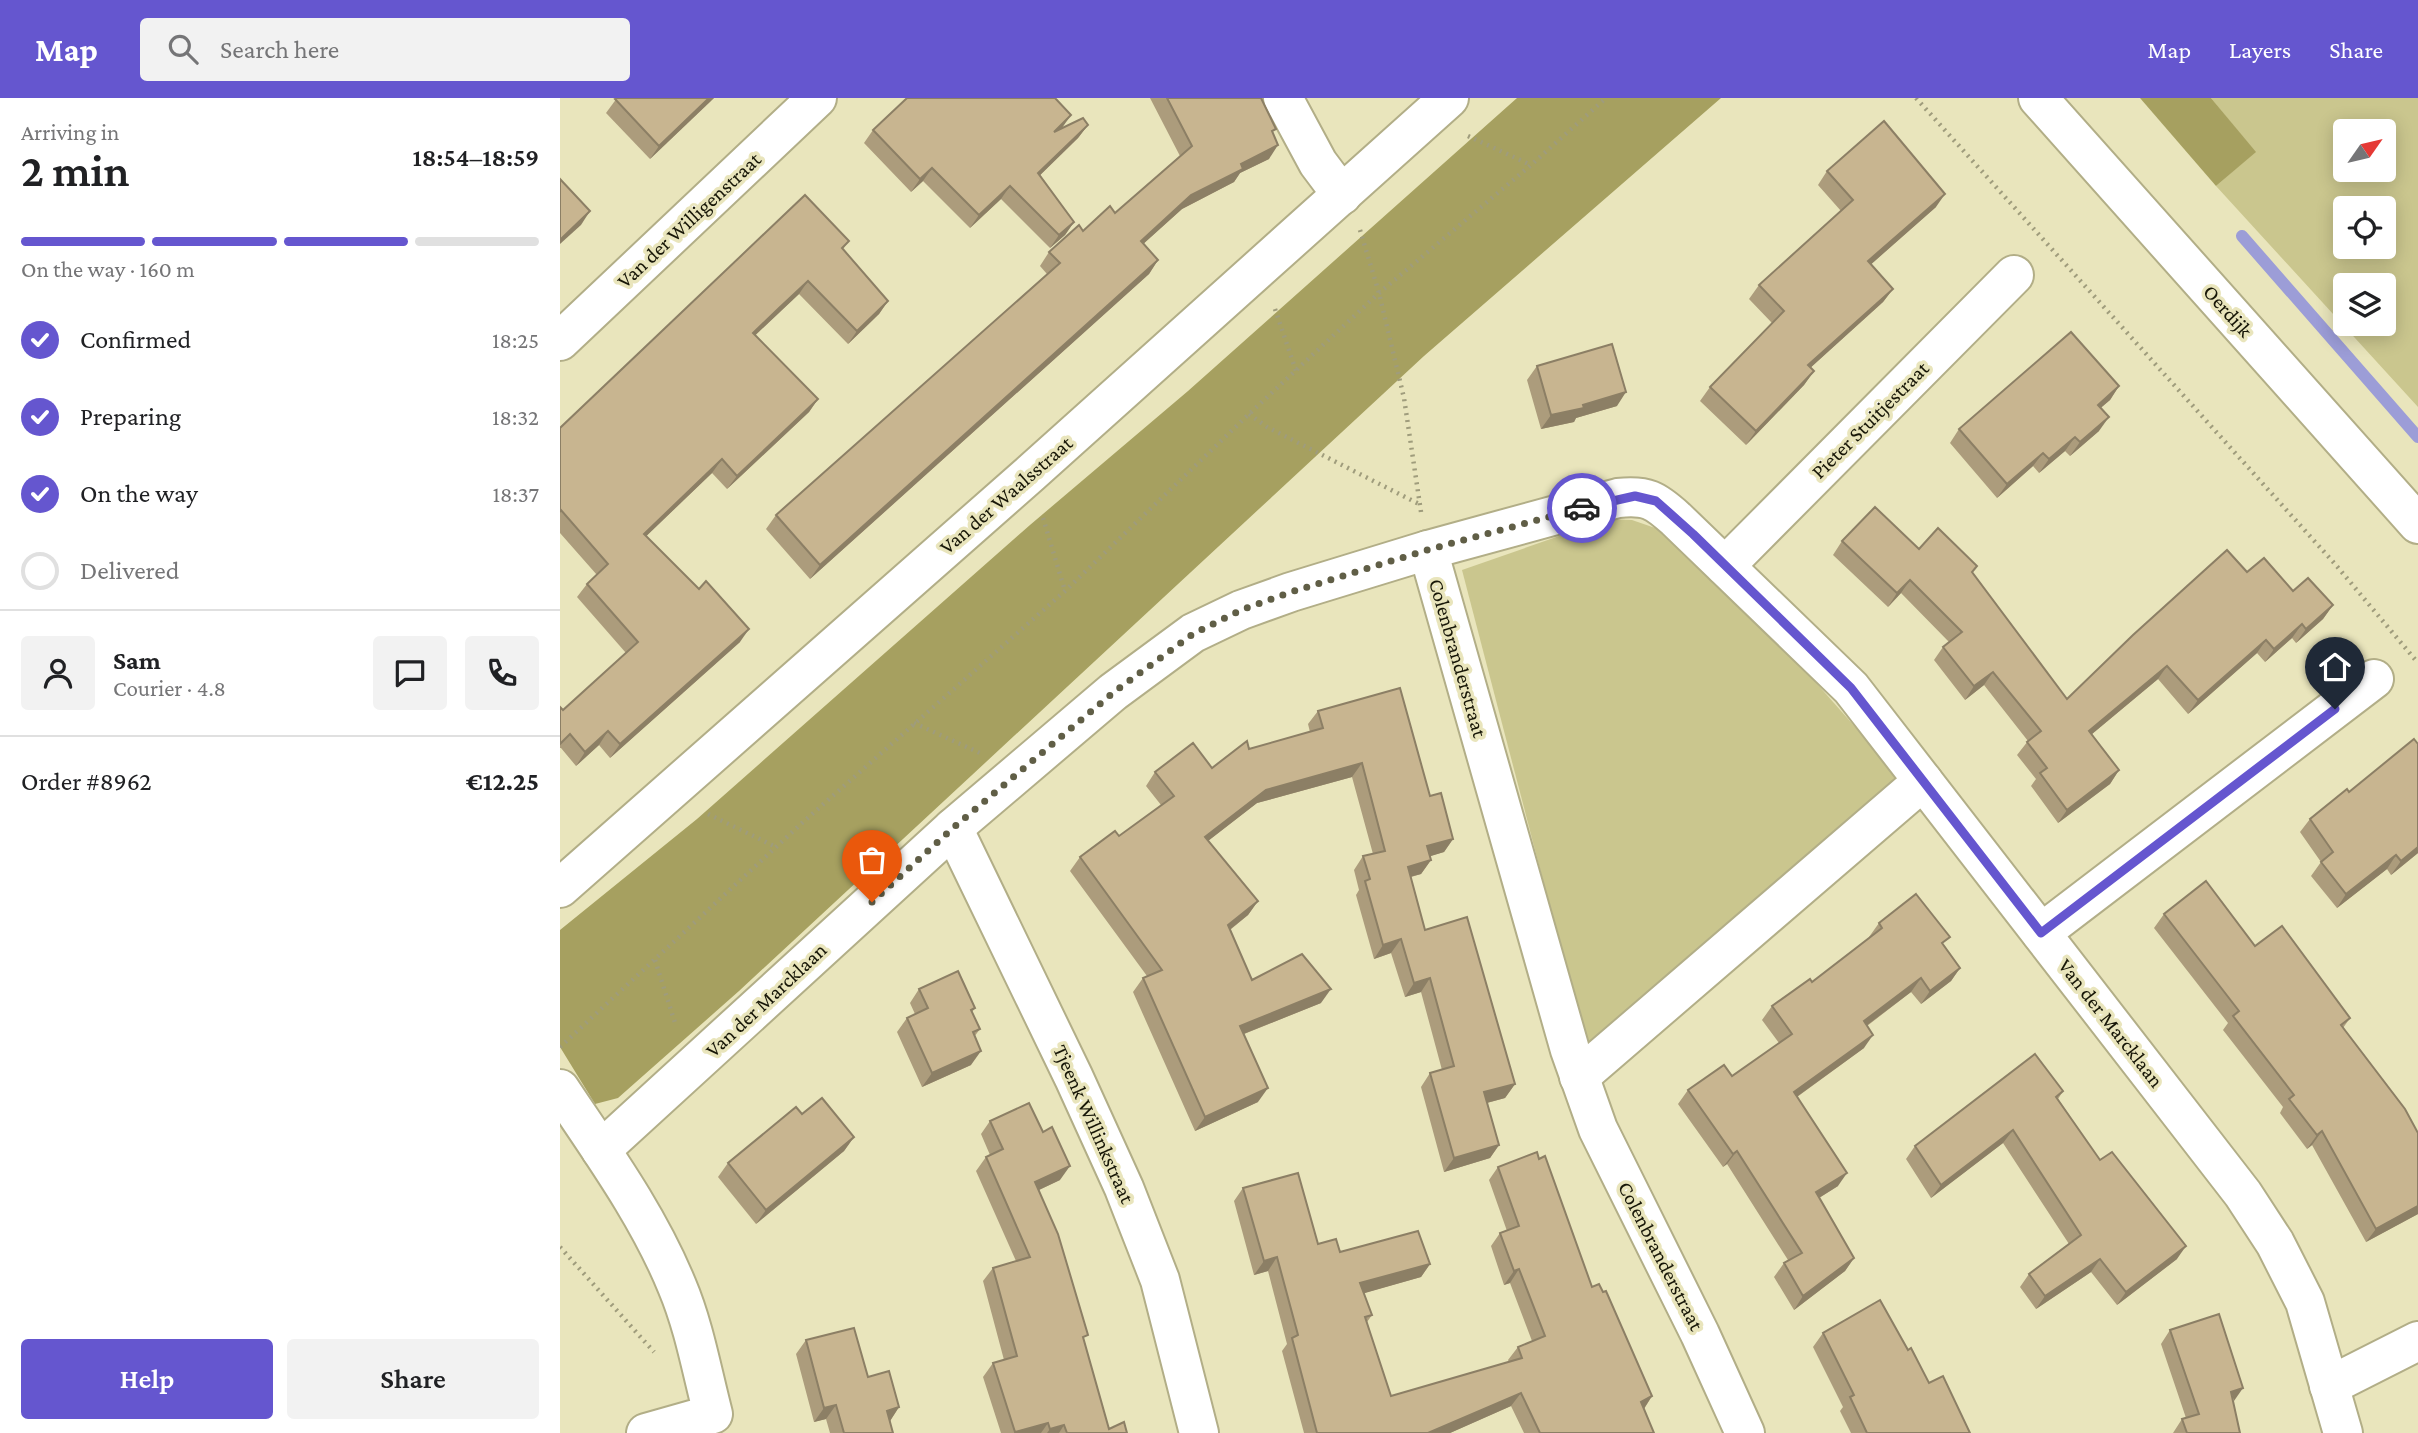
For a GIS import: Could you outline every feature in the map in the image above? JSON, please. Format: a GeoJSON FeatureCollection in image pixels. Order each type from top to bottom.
{"type":"FeatureCollection","features":[{"type":"Feature","properties":{"kind":"street","name":"Van der Willigenstraat"},"geometry":{"type":"LineString","coordinates":[[560,341],[817,98]]}},
{"type":"Feature","properties":{"kind":"street"},"geometry":{"type":"LineString","coordinates":[[1283,98],[1318,163],[1342,195]]}},
{"type":"Feature","properties":{"kind":"street","name":"Oerdijk"},"geometry":{"type":"LineString","coordinates":[[2038,98],[2418,524]]}},
{"type":"Feature","properties":{"kind":"street","name":"Van der Waalsstraat"},"geometry":{"type":"LineString","coordinates":[[560,888],[1438,108]]}},
{"type":"Feature","properties":{"kind":"street","name":"Pieter Stuitjestraat"},"geometry":{"type":"LineString","coordinates":[[1725,566],[2014,275]]}},
{"type":"Feature","properties":{"kind":"street","name":"Van der Marcklaan"},"geometry":{"type":"LineString","coordinates":[[601,1150],[953,828],[1114,692],[1193,634],[1241,610],[1291,592],[1427,550],[1618,498],[1635,496],[1656,501],[1851,688],[2243,1194],[2275,1243],[2305,1302],[2343,1433]]}},
{"type":"Feature","properties":{"kind":"street","name":"Colenbranderstraat"},"geometry":{"type":"LineString","coordinates":[[1427,550],[1579,1077],[1598,1129],[1700,1334],[1745,1433]]}},
{"type":"Feature","properties":{"kind":"street"},"geometry":{"type":"LineString","coordinates":[[2041,933],[2374,679]]}},
{"type":"Feature","properties":{"kind":"street"},"geometry":{"type":"LineString","coordinates":[[1579,1077],[1923,781]]}},
{"type":"Feature","properties":{"kind":"street","name":"Tjeenk Willinkstraat"},"geometry":{"type":"LineString","coordinates":[[953,828],[1124,1188],[1160,1280],[1199,1433]]}},
{"type":"Feature","properties":{"kind":"street"},"geometry":{"type":"LineString","coordinates":[[560,1089],[655,1239],[678,1287],[715,1424],[646,1433]]}},
{"type":"Feature","properties":{"kind":"street"},"geometry":{"type":"LineString","coordinates":[[2329,1386],[2418,1341]]}},
{"type":"Feature","properties":{"kind":"path"},"geometry":{"type":"LineString","coordinates":[[560,1047],[776,847],[1065,591],[1379,293],[1606,98]]}},
{"type":"Feature","properties":{"kind":"path"},"geometry":{"type":"LineString","coordinates":[[1916,98],[2335,564],[2418,663]]}},
{"type":"Feature","properties":{"kind":"path"},"geometry":{"type":"LineString","coordinates":[[1438,108],[1531,165]]}},
{"type":"Feature","properties":{"kind":"path","name":"Colenbranderstraat"},"geometry":{"type":"LineString","coordinates":[[1342,195],[1360,230],[1379,293],[1404,398],[1427,550]]}},
{"type":"Feature","properties":{"kind":"path"},"geometry":{"type":"LineString","coordinates":[[1261,268],[1296,371]]}},
{"type":"Feature","properties":{"kind":"path"},"geometry":{"type":"LineString","coordinates":[[1249,414],[1267,427],[1419,504]]}},
{"type":"Feature","properties":{"kind":"path"},"geometry":{"type":"LineString","coordinates":[[1043,516],[1065,591]]}},
{"type":"Feature","properties":{"kind":"path"},"geometry":{"type":"LineString","coordinates":[[914,723],[1022,771]]}},
{"type":"Feature","properties":{"kind":"path"},"geometry":{"type":"LineString","coordinates":[[666,794],[776,847]]}},
{"type":"Feature","properties":{"kind":"path"},"geometry":{"type":"LineString","coordinates":[[655,960],[690,1070]]}},
{"type":"Feature","properties":{"kind":"path"},"geometry":{"type":"LineString","coordinates":[[560,1247],[656,1353]]}},
{"type":"Feature","properties":{"kind":"shaded area"},"geometry":{"type":"Polygon","coordinates":[[[1517,98],[1721,98],[1424,356],[739,991],[618,1098],[595,1104],[560,1047],[560,930],[697,819],[1030,525],[1188,391],[1517,98]]]}},
{"type":"Feature","properties":{"kind":"shaded area"},"geometry":{"type":"Polygon","coordinates":[[[2140,98],[2211,98],[2256,152],[2216,186],[2140,98]]]}},
{"type":"Feature","properties":{"kind":"shaded area"},"geometry":{"type":"Polygon","coordinates":[[[2211,98],[2418,98],[2418,407],[2353,336],[2396,336],[2396,273],[2333,273],[2333,314],[2216,186],[2255,152],[2211,98]]]}},
{"type":"Feature","properties":{"kind":"shaded area"},"geometry":{"type":"Polygon","coordinates":[[[1608,519],[1632,520],[1661,530],[1789,652],[1899,780],[1588,1053],[1462,570],[1608,519]]]}},
{"type":"Feature","properties":{"kind":"building"},"geometry":{"type":"Polygon","coordinates":[[[709,98],[659,146],[615,99],[709,98]]]}},
{"type":"Feature","properties":{"kind":"building"},"geometry":{"type":"Polygon","coordinates":[[[907,98],[1055,98],[1071,115],[1054,132],[1083,118],[1088,125],[1038,173],[1074,222],[1059,235],[1010,186],[979,215],[932,168],[920,179],[873,130],[907,98]]]}},
{"type":"Feature","properties":{"kind":"building"},"geometry":{"type":"Polygon","coordinates":[[[1167,98],[1261,98],[1276,129],[1272,131],[1278,145],[1241,164],[1243,169],[1191,195],[1141,241],[1158,260],[820,565],[776,515],[1060,263],[1049,252],[1079,225],[1083,231],[1110,206],[1115,213],[1192,146],[1167,98]]]}},
{"type":"Feature","properties":{"kind":"building"},"geometry":{"type":"Polygon","coordinates":[[[1884,121],[1945,194],[1868,261],[1893,289],[1808,365],[1814,371],[1756,431],[1710,387],[1784,311],[1759,285],[1853,200],[1827,171],[1884,121]]]}},
{"type":"Feature","properties":{"kind":"building"},"geometry":{"type":"Polygon","coordinates":[[[560,179],[590,211],[560,240],[560,179]]]}},
{"type":"Feature","properties":{"kind":"building"},"geometry":{"type":"Polygon","coordinates":[[[805,195],[849,241],[842,248],[888,301],[857,331],[808,281],[778,309],[753,333],[818,399],[737,476],[722,459],[644,534],[699,589],[706,581],[749,629],[620,744],[608,731],[585,752],[570,734],[560,744],[560,707],[563,710],[638,642],[587,584],[608,564],[561,510],[560,512],[560,428],[805,195]]]}},
{"type":"Feature","properties":{"kind":"building"},"geometry":{"type":"Polygon","coordinates":[[[2071,332],[2119,386],[2098,405],[2109,417],[2080,442],[2075,437],[2049,459],[2043,453],[2007,484],[1959,429],[2071,332]]]}},
{"type":"Feature","properties":{"kind":"building"},"geometry":{"type":"Polygon","coordinates":[[[1612,344],[1626,392],[1583,405],[1584,408],[1551,415],[1537,366],[1612,344]]]}},
{"type":"Feature","properties":{"kind":"building"},"geometry":{"type":"Polygon","coordinates":[[[1875,507],[1919,549],[1938,528],[1977,566],[1972,572],[2067,699],[2227,550],[2247,572],[2264,558],[2293,591],[2308,578],[2333,605],[2306,629],[2302,624],[2274,649],[2266,640],[2198,700],[2167,666],[2089,731],[2119,770],[2067,810],[2040,773],[2047,768],[2027,742],[2041,731],[1993,672],[1974,686],[1943,647],[1962,632],[1910,580],[1897,593],[1842,541],[1875,507]]]}},
{"type":"Feature","properties":{"kind":"building"},"geometry":{"type":"Polygon","coordinates":[[[1400,688],[1430,796],[1441,793],[1453,839],[1427,846],[1431,860],[1408,867],[1425,930],[1467,917],[1515,1084],[1484,1092],[1499,1145],[1454,1158],[1430,1073],[1454,1066],[1430,978],[1414,983],[1401,939],[1383,945],[1365,881],[1370,879],[1363,856],[1385,851],[1362,763],[1266,790],[1205,837],[1258,901],[1228,925],[1252,980],[1302,954],[1331,989],[1240,1026],[1268,1088],[1205,1117],[1143,978],[1162,970],[1080,857],[1115,831],[1119,836],[1174,796],[1155,772],[1193,743],[1212,768],[1247,741],[1249,749],[1323,728],[1318,711],[1400,688]]]}},
{"type":"Feature","properties":{"kind":"building"},"geometry":{"type":"Polygon","coordinates":[[[2414,739],[2418,744],[2418,847],[2401,861],[2396,855],[2346,894],[2321,862],[2333,852],[2310,819],[2347,789],[2349,792],[2414,739]]]}},
{"type":"Feature","properties":{"kind":"building"},"geometry":{"type":"Polygon","coordinates":[[[2206,881],[2255,946],[2282,926],[2350,1018],[2341,1025],[2405,1109],[2418,1133],[2418,1206],[2376,1229],[2322,1131],[2317,1135],[2289,1099],[2294,1095],[2233,1016],[2239,1011],[2164,914],[2206,881]]]}},
{"type":"Feature","properties":{"kind":"building"},"geometry":{"type":"Polygon","coordinates":[[[1916,894],[1950,937],[1942,943],[1960,968],[1930,991],[1921,978],[1864,1021],[1873,1035],[1794,1092],[1847,1173],[1816,1192],[1854,1258],[1803,1296],[1784,1263],[1802,1253],[1737,1151],[1733,1154],[1688,1090],[1724,1065],[1732,1076],[1792,1034],[1772,1006],[1810,979],[1812,982],[1882,928],[1879,923],[1916,894]]]}},
{"type":"Feature","properties":{"kind":"building"},"geometry":{"type":"Polygon","coordinates":[[[958,971],[975,1008],[971,1010],[980,1029],[973,1032],[981,1051],[932,1073],[907,1018],[928,1008],[919,989],[958,971]]]}},
{"type":"Feature","properties":{"kind":"building"},"geometry":{"type":"Polygon","coordinates":[[[2035,1054],[2063,1091],[2056,1097],[2100,1160],[2112,1152],[2186,1246],[2126,1292],[2100,1259],[2045,1296],[2029,1274],[2081,1235],[2013,1130],[1941,1185],[1915,1146],[2035,1054]]]}},
{"type":"Feature","properties":{"kind":"building"},"geometry":{"type":"Polygon","coordinates":[[[822,1098],[854,1137],[766,1210],[728,1163],[796,1107],[802,1114],[822,1098]]]}},
{"type":"Feature","properties":{"kind":"building"},"geometry":{"type":"Polygon","coordinates":[[[1029,1103],[1043,1132],[1052,1127],[1070,1166],[1035,1182],[1058,1234],[1088,1335],[1083,1337],[1109,1429],[1124,1422],[1127,1433],[1067,1433],[1064,1425],[1050,1429],[1048,1423],[1015,1432],[993,1363],[1017,1356],[993,1268],[1030,1257],[986,1157],[1003,1149],[990,1121],[1029,1103]]]}},
{"type":"Feature","properties":{"kind":"building"},"geometry":{"type":"Polygon","coordinates":[[[1537,1152],[1539,1159],[1545,1156],[1592,1287],[1599,1284],[1603,1292],[1606,1291],[1652,1396],[1641,1402],[1654,1433],[1540,1433],[1521,1393],[1428,1433],[1317,1433],[1292,1338],[1298,1335],[1277,1257],[1264,1261],[1243,1188],[1298,1173],[1318,1244],[1336,1239],[1340,1252],[1418,1231],[1430,1264],[1360,1283],[1372,1315],[1365,1317],[1391,1396],[1522,1358],[1518,1347],[1545,1336],[1519,1269],[1514,1271],[1500,1233],[1519,1226],[1498,1167],[1537,1152]]]}},
{"type":"Feature","properties":{"kind":"building"},"geometry":{"type":"Polygon","coordinates":[[[1880,1300],[1908,1350],[1911,1348],[1929,1383],[1943,1376],[1970,1433],[1867,1433],[1850,1397],[1854,1395],[1823,1333],[1880,1300]]]}},
{"type":"Feature","properties":{"kind":"building"},"geometry":{"type":"Polygon","coordinates":[[[2219,1314],[2243,1388],[2231,1392],[2240,1433],[2187,1433],[2182,1419],[2199,1414],[2170,1330],[2219,1314]]]}},
{"type":"Feature","properties":{"kind":"building"},"geometry":{"type":"Polygon","coordinates":[[[854,1328],[868,1377],[889,1371],[899,1407],[887,1411],[893,1433],[844,1433],[836,1405],[824,1408],[806,1340],[854,1328]]]}},
{"type":"Feature","properties":{"kind":"waterway"},"geometry":{"type":"LineString","coordinates":[[2242,236],[2418,437]]}},
{"type":"Feature","properties":{"kind":"way so far"},"geometry":{"type":"LineString","coordinates":[[872,902],[953,828],[1114,692],[1193,634],[1241,610],[1291,592],[1427,550],[1582,508]]}},
{"type":"Feature","properties":{"kind":"route"},"geometry":{"type":"LineString","coordinates":[[1582,508],[1635,496],[1656,501],[1693,534],[1851,688],[2041,933],[2335,709]]}}]}
